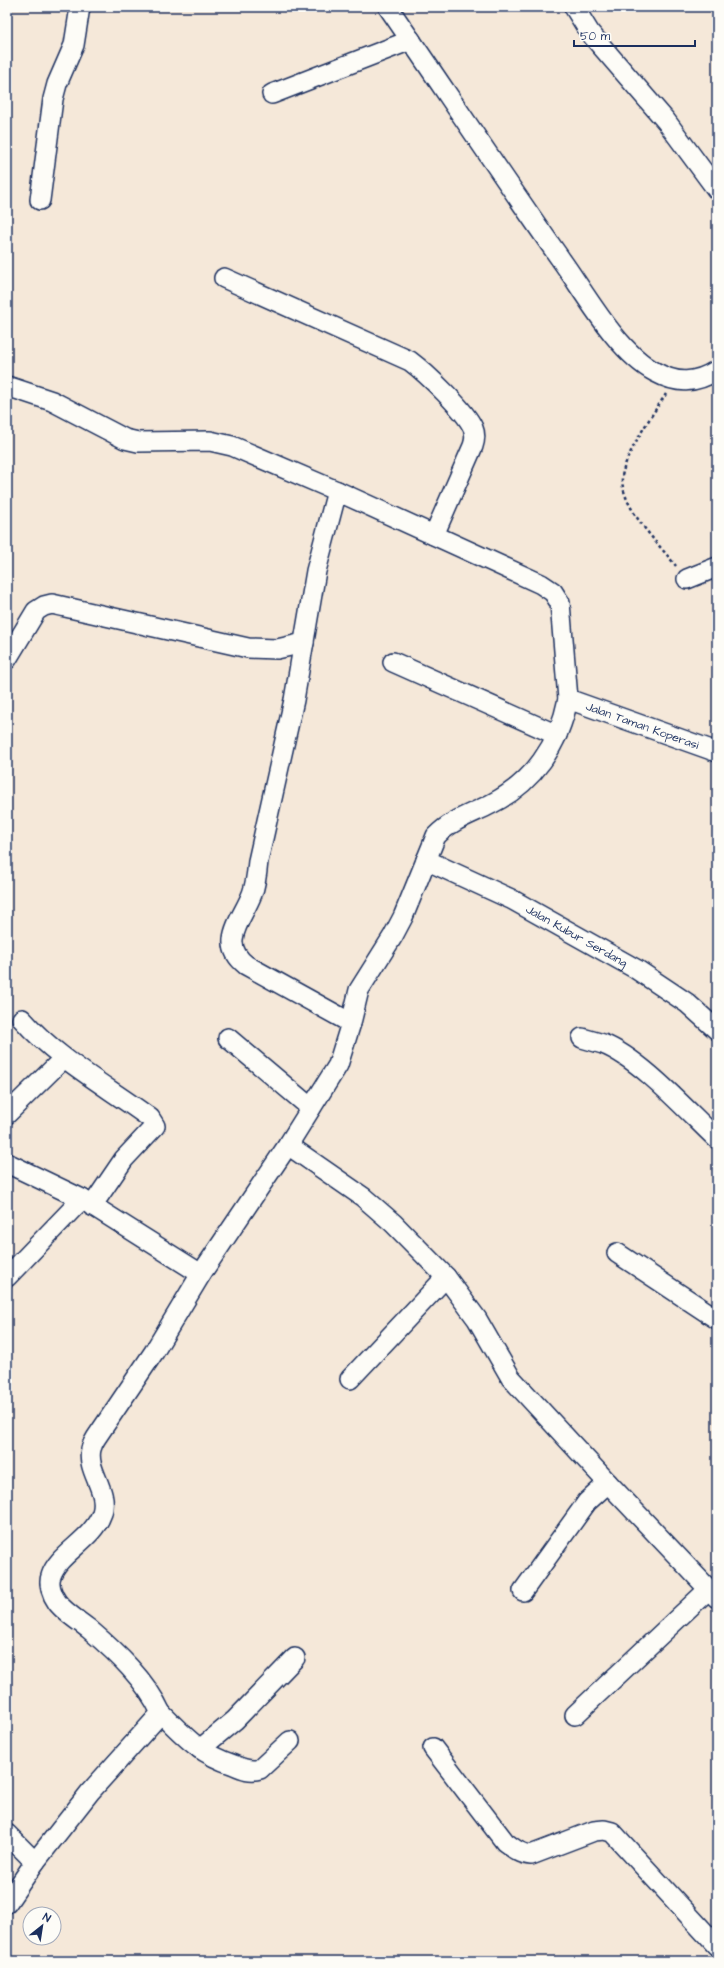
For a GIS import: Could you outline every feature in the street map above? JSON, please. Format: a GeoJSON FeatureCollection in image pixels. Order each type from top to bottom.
{"type":"FeatureCollection","features":[{"type":"Feature","properties":{"kind":"street"},"geometry":{"type":"LineString","coordinates":[[40,200],[57,84],[74,45],[80,7]]}},
{"type":"Feature","properties":{"kind":"street"},"geometry":{"type":"LineString","coordinates":[[388,7],[518,198],[613,333],[638,361],[654,372],[673,381],[691,381],[717,370]]}},
{"type":"Feature","properties":{"kind":"street"},"geometry":{"type":"LineString","coordinates":[[574,7],[590,33],[666,121],[717,190]]}},
{"type":"Feature","properties":{"kind":"street"},"geometry":{"type":"LineString","coordinates":[[272,94],[410,40]]}},
{"type":"Feature","properties":{"kind":"street"},"geometry":{"type":"LineString","coordinates":[[224,278],[410,361],[425,372],[464,415],[473,427],[476,436],[434,535]]}},
{"type":"Feature","properties":{"kind":"street"},"geometry":{"type":"LineString","coordinates":[[7,386],[52,401],[125,439],[138,442],[210,442],[232,446],[337,491],[541,584],[553,592],[560,603],[568,700],[557,735],[546,757],[526,780],[492,804],[444,828],[436,836],[396,930],[359,990],[338,1065],[288,1145],[201,1274],[151,1357],[96,1438],[91,1449],[90,1460],[104,1499],[102,1513],[92,1532],[56,1567],[51,1576],[49,1585],[57,1602],[104,1642],[141,1679],[154,1697],[162,1713],[188,1740],[200,1749],[214,1758],[246,1770],[255,1771],[266,1765],[290,1741]]}},
{"type":"Feature","properties":{"kind":"street"},"geometry":{"type":"LineString","coordinates":[[337,491],[316,571],[294,700],[258,861],[256,881],[252,894],[236,926],[233,939],[233,950],[237,958],[246,965],[351,1023]]}},
{"type":"Feature","properties":{"kind":"street"},"geometry":{"type":"LineString","coordinates":[[687,579],[717,567]]}},
{"type":"Feature","properties":{"kind":"street"},"geometry":{"type":"LineString","coordinates":[[7,659],[36,611],[44,606],[52,604],[248,648],[277,649],[304,643]]}},
{"type":"Feature","properties":{"kind":"street"},"geometry":{"type":"LineString","coordinates":[[393,662],[557,735]]}},
{"type":"Feature","properties":{"kind":"street","name":"Jalan Taman Koperasi"},"geometry":{"type":"LineString","coordinates":[[568,700],[717,752]]}},
{"type":"Feature","properties":{"kind":"street","name":"Jalan Kubur Serdang"},"geometry":{"type":"LineString","coordinates":[[426,860],[511,899],[636,969],[687,1003],[717,1030]]}},
{"type":"Feature","properties":{"kind":"street"},"geometry":{"type":"LineString","coordinates":[[7,1276],[87,1202],[155,1126],[150,1118],[64,1058],[36,1034],[22,1019]]}},
{"type":"Feature","properties":{"kind":"street"},"geometry":{"type":"LineString","coordinates":[[228,1038],[311,1108]]}},
{"type":"Feature","properties":{"kind":"street"},"geometry":{"type":"LineString","coordinates":[[582,1038],[604,1044],[630,1061],[662,1087],[717,1139]]}},
{"type":"Feature","properties":{"kind":"street"},"geometry":{"type":"LineString","coordinates":[[7,1114],[64,1058]]}},
{"type":"Feature","properties":{"kind":"street"},"geometry":{"type":"LineString","coordinates":[[288,1145],[364,1197],[393,1223],[446,1276],[477,1319],[511,1378],[608,1483],[713,1593],[575,1715]]}},
{"type":"Feature","properties":{"kind":"street"},"geometry":{"type":"LineString","coordinates":[[7,1163],[87,1202],[201,1274]]}},
{"type":"Feature","properties":{"kind":"street"},"geometry":{"type":"LineString","coordinates":[[617,1253],[717,1319]]}},
{"type":"Feature","properties":{"kind":"street"},"geometry":{"type":"LineString","coordinates":[[350,1379],[446,1276]]}},
{"type":"Feature","properties":{"kind":"street"},"geometry":{"type":"LineString","coordinates":[[523,1591],[587,1502],[608,1483]]}},
{"type":"Feature","properties":{"kind":"street"},"geometry":{"type":"LineString","coordinates":[[200,1749],[234,1720],[295,1658]]}},
{"type":"Feature","properties":{"kind":"street"},"geometry":{"type":"LineString","coordinates":[[7,1903],[35,1862],[90,1792],[162,1713]]}},
{"type":"Feature","properties":{"kind":"street"},"geometry":{"type":"LineString","coordinates":[[433,1748],[505,1842],[513,1848],[522,1854],[531,1855],[594,1831],[604,1830],[612,1832],[717,1946]]}},
{"type":"Feature","properties":{"kind":"street"},"geometry":{"type":"LineString","coordinates":[[7,1834],[35,1862]]}},
{"type":"Feature","properties":{"kind":"path"},"geometry":{"type":"LineString","coordinates":[[673,381],[626,460],[621,480],[627,500],[640,522],[687,579]]}}]}
